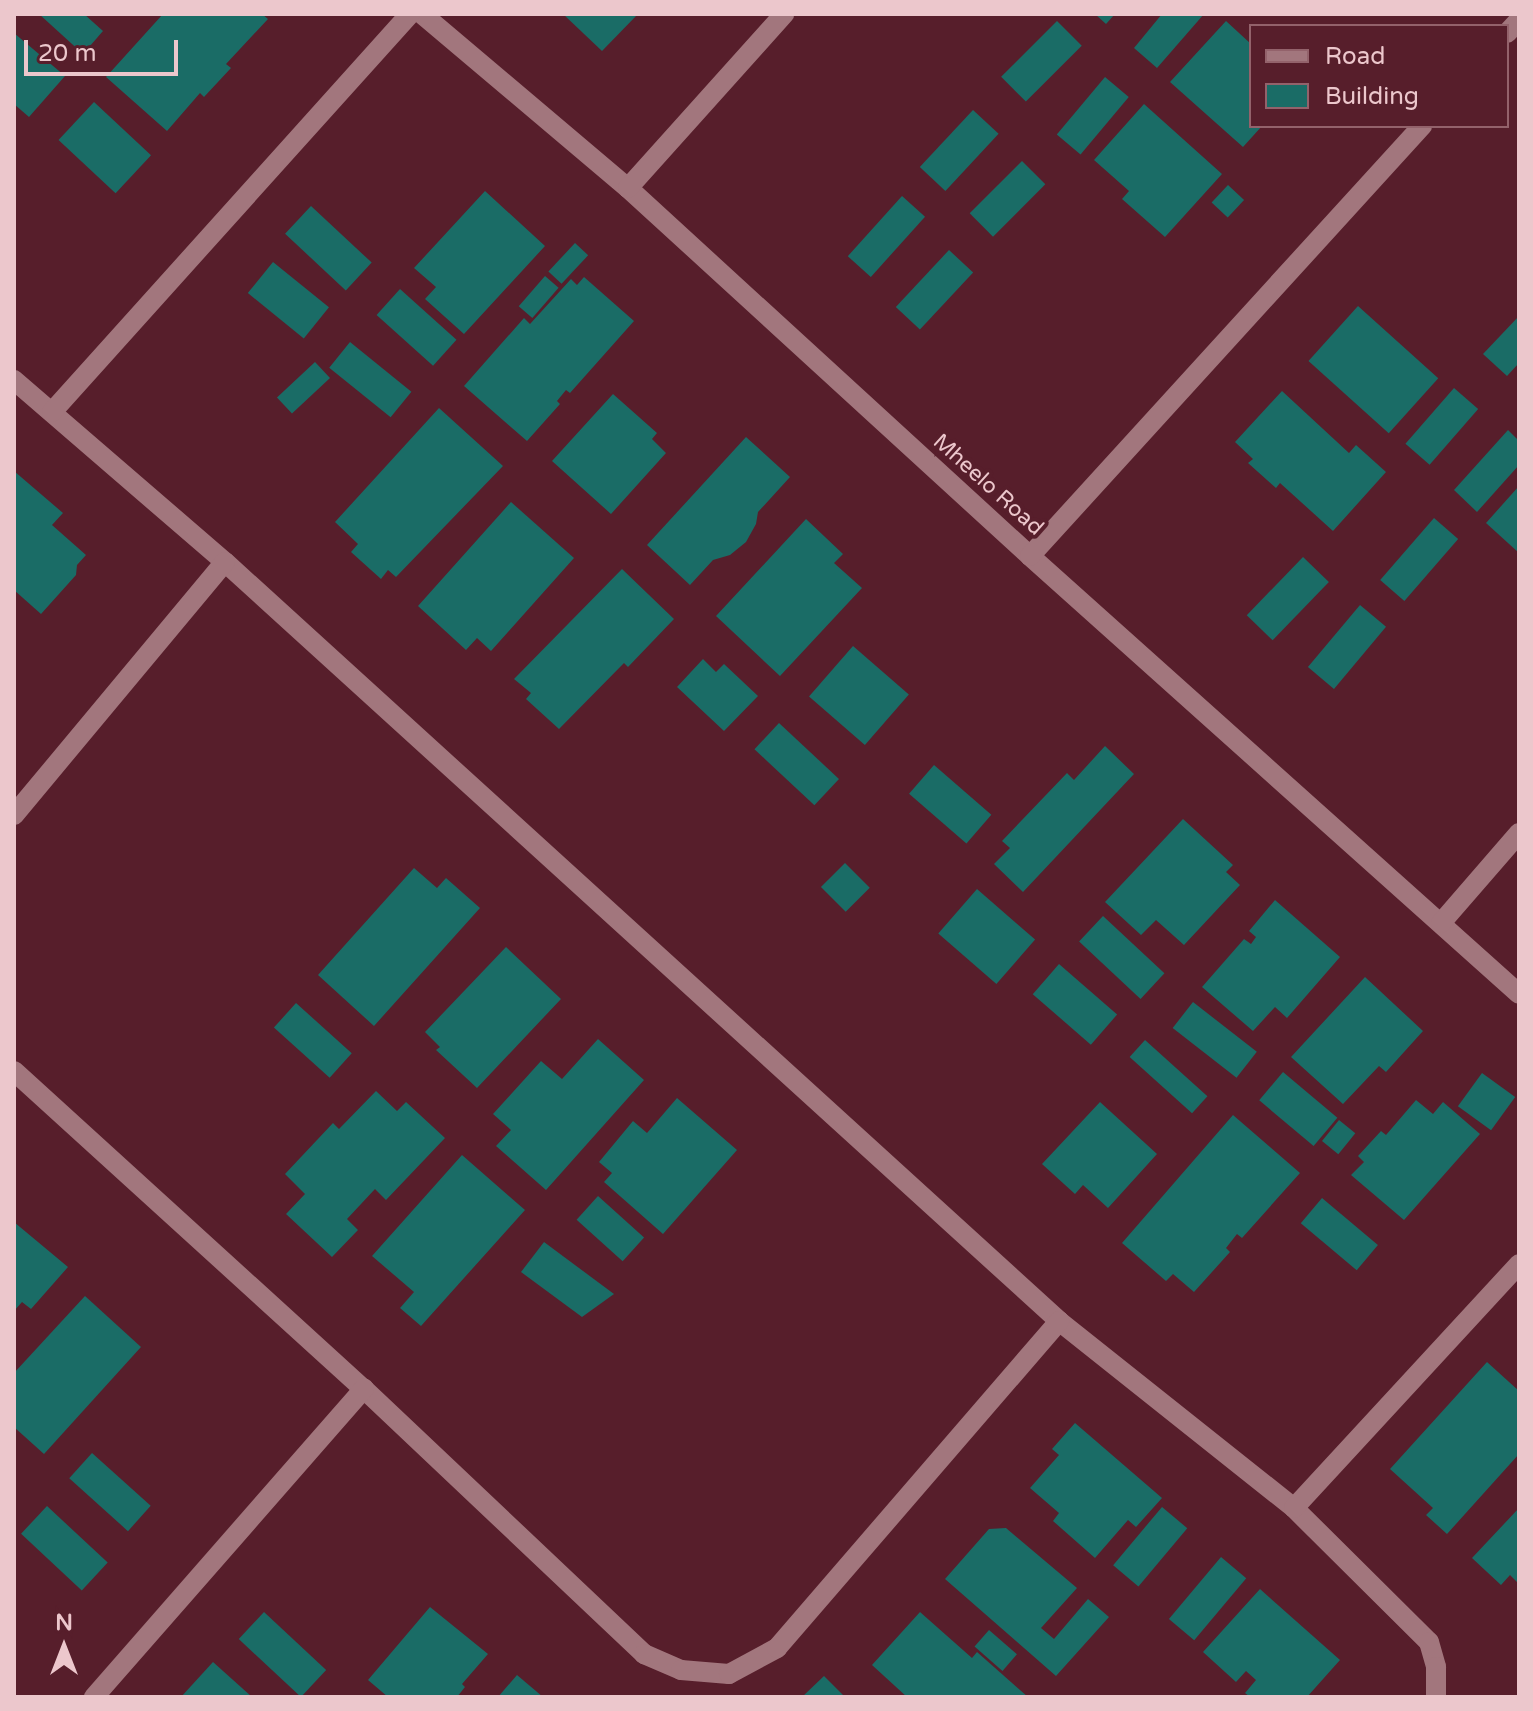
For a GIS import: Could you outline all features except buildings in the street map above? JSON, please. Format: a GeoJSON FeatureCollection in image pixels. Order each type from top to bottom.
{"type":"FeatureCollection","features":[{"type":"Feature","properties":{"kind":"street"},"geometry":{"type":"LineString","coordinates":[[52,412],[410,14]]}},
{"type":"Feature","properties":{"kind":"street","name":"Mheelo Road"},"geometry":{"type":"LineString","coordinates":[[422,14],[628,188],[1030,556],[1519,994]]}},
{"type":"Feature","properties":{"kind":"street"},"geometry":{"type":"LineString","coordinates":[[628,188],[784,14]]}},
{"type":"Feature","properties":{"kind":"street"},"geometry":{"type":"LineString","coordinates":[[1030,556],[1420,128]]}},
{"type":"Feature","properties":{"kind":"street"},"geometry":{"type":"LineString","coordinates":[[14,380],[225,562],[1059,1321],[1294,1508],[1429,1642],[1436,1667],[1436,1697]]}},
{"type":"Feature","properties":{"kind":"street"},"geometry":{"type":"LineString","coordinates":[[14,815],[225,562]]}},
{"type":"Feature","properties":{"kind":"street"},"geometry":{"type":"LineString","coordinates":[[1441,923],[1519,833]]}},
{"type":"Feature","properties":{"kind":"street"},"geometry":{"type":"LineString","coordinates":[[14,1071],[364,1389],[644,1654],[681,1670],[729,1674],[777,1648],[1059,1321]]}},
{"type":"Feature","properties":{"kind":"street"},"geometry":{"type":"LineString","coordinates":[[1294,1508],[1519,1264]]}},
{"type":"Feature","properties":{"kind":"street"},"geometry":{"type":"LineString","coordinates":[[94,1697],[364,1389]]}}]}
